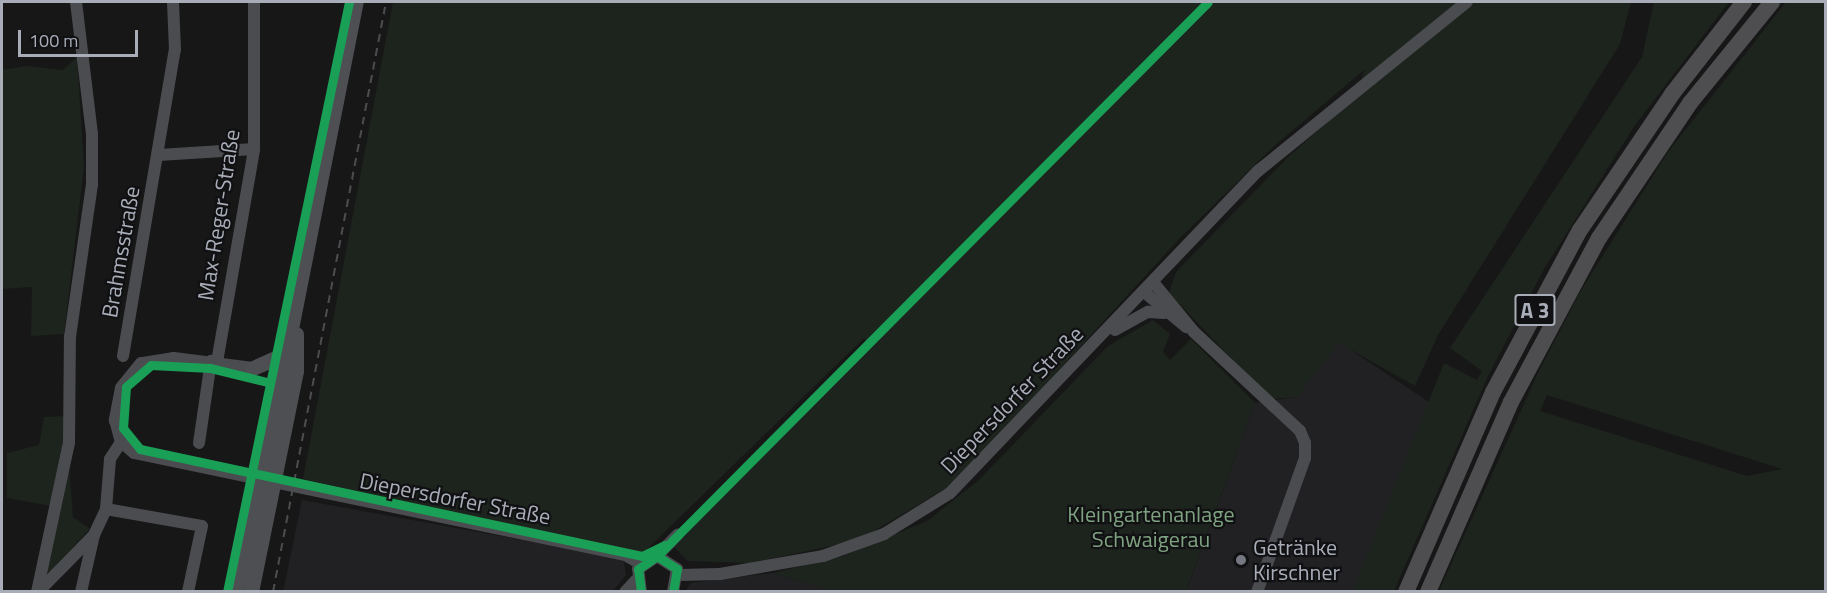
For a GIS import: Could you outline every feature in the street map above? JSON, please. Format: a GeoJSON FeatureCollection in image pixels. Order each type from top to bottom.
{"type":"FeatureCollection","features":[{"type":"Feature","properties":{"kind":"highway","name":"A 3"},"geometry":{"type":"LineString","coordinates":[[1406,591],[1493,392],[1580,230],[1672,94],[1744,2]]}},
{"type":"Feature","properties":{"kind":"highway","name":"A 3"},"geometry":{"type":"LineString","coordinates":[[1428,591],[1511,402],[1599,238],[1690,103],[1772,2]]}},
{"type":"Feature","properties":{"kind":"main road"},"geometry":{"type":"LineString","coordinates":[[236,591],[265,460],[356,2]]}},
{"type":"Feature","properties":{"kind":"main road"},"geometry":{"type":"LineString","coordinates":[[251,591],[296,371],[297,301]]}},
{"type":"Feature","properties":{"kind":"main road"},"geometry":{"type":"LineString","coordinates":[[279,389],[253,368],[286,353]]}},
{"type":"Feature","properties":{"kind":"street"},"geometry":{"type":"LineString","coordinates":[[37,591],[69,443],[70,337],[92,185],[93,134],[76,2]]}},
{"type":"Feature","properties":{"kind":"street","name":"Brahmsstraße"},"geometry":{"type":"LineString","coordinates":[[123,356],[159,155],[175,50],[173,2]]}},
{"type":"Feature","properties":{"kind":"street","name":"Max-Reger-Straße"},"geometry":{"type":"LineString","coordinates":[[200,443],[254,149],[254,2]]}},
{"type":"Feature","properties":{"kind":"street","name":"Diepersdorfer Straße"},"geometry":{"type":"LineString","coordinates":[[676,569],[720,574],[822,556],[910,520],[983,464],[1148,287],[1283,149],[1467,2]]}},
{"type":"Feature","properties":{"kind":"street"},"geometry":{"type":"LineString","coordinates":[[159,155],[254,149]]}},
{"type":"Feature","properties":{"kind":"street"},"geometry":{"type":"LineString","coordinates":[[1148,287],[1164,313],[1194,332]]}},
{"type":"Feature","properties":{"kind":"street"},"geometry":{"type":"LineString","coordinates":[[1148,287],[1300,431],[1305,443],[1305,458],[1257,591]]}},
{"type":"Feature","properties":{"kind":"street"},"geometry":{"type":"LineString","coordinates":[[1099,340],[1135,317],[1164,313]]}},
{"type":"Feature","properties":{"kind":"street"},"geometry":{"type":"LineString","coordinates":[[81,591],[94,535],[106,509],[110,459],[121,442],[115,420],[130,371],[158,357],[214,361],[253,368]]}},
{"type":"Feature","properties":{"kind":"street","name":"Diepersdorfer Straße"},"geometry":{"type":"LineString","coordinates":[[121,442],[134,453],[274,484],[625,555],[640,564]]}},
{"type":"Feature","properties":{"kind":"street"},"geometry":{"type":"LineString","coordinates":[[106,509],[202,526],[188,591]]}},
{"type":"Feature","properties":{"kind":"street"},"geometry":{"type":"LineString","coordinates":[[625,591],[639,586],[640,564],[657,556],[678,534],[674,591]]}},
{"type":"Feature","properties":{"kind":"street"},"geometry":{"type":"LineString","coordinates":[[37,591],[94,535]]}},
{"type":"Feature","properties":{"kind":"street"},"geometry":{"type":"LineString","coordinates":[[657,556],[676,569]]}},
{"type":"Feature","properties":{"kind":"shaded area"},"geometry":{"type":"Polygon","coordinates":[[[1339,342],[1432,404],[1353,591],[1186,592],[1255,403],[1297,397],[1339,342]]]}},
{"type":"Feature","properties":{"kind":"shaded area"},"geometry":{"type":"Polygon","coordinates":[[[302,500],[617,557],[624,562],[626,575],[613,591],[283,592],[302,500]]]}},
{"type":"Feature","properties":{"kind":"shaded area"},"geometry":{"type":"Polygon","coordinates":[[[773,573],[833,591],[685,592],[691,583],[773,573]]]}},
{"type":"Feature","properties":{"kind":"green space"},"geometry":{"type":"Polygon","coordinates":[[[393,2],[1631,2],[1620,44],[1438,335],[1415,386],[1339,343],[1297,397],[1270,399],[1169,293],[1176,272],[1289,156],[1353,100],[1365,69],[1272,148],[1180,238],[956,482],[859,540],[750,563],[688,561],[674,547],[870,345],[864,338],[642,554],[303,479],[393,2]]]}},
{"type":"Feature","properties":{"kind":"green space"},"geometry":{"type":"Polygon","coordinates":[[[1654,2],[1729,2],[1635,125],[1544,269],[1488,376],[1394,591],[1353,591],[1444,363],[1477,380],[1482,371],[1450,348],[1642,57],[1654,2]]]}},
{"type":"Feature","properties":{"kind":"green space"},"geometry":{"type":"Polygon","coordinates":[[[1786,2],[1825,2],[1825,591],[1439,591],[1538,373],[1580,292],[1668,152],[1786,2]],[[1547,395],[1540,411],[1747,476],[1783,469],[1547,395]]]}},
{"type":"Feature","properties":{"kind":"green space"},"geometry":{"type":"Polygon","coordinates":[[[77,57],[84,167],[64,334],[31,336],[32,287],[2,289],[2,70],[26,66],[63,70],[77,57]]]}},
{"type":"Feature","properties":{"kind":"green space","name":"Kleingartenanlage Schwaigerau"},"geometry":{"type":"Polygon","coordinates":[[[1153,320],[1170,334],[1163,352],[1170,360],[1191,339],[1255,403],[1186,591],[833,591],[773,573],[843,556],[927,521],[979,480],[1108,346],[1153,320]]]}},
{"type":"Feature","properties":{"kind":"green space"},"geometry":{"type":"Polygon","coordinates":[[[65,416],[73,517],[90,529],[49,572],[45,569],[57,507],[7,498],[7,453],[39,445],[44,417],[65,416]]]}},
{"type":"Feature","properties":{"kind":"railway"},"geometry":{"type":"LineString","coordinates":[[273,592],[386,2]]}},
{"type":"Feature","properties":{"kind":"cycle path"},"geometry":{"type":"LineString","coordinates":[[227,592],[349,2]]}},
{"type":"Feature","properties":{"kind":"cycle path"},"geometry":{"type":"LineString","coordinates":[[657,556],[1208,2]]}},
{"type":"Feature","properties":{"kind":"cycle path"},"geometry":{"type":"LineString","coordinates":[[267,382],[210,368],[151,365],[126,387],[123,428],[140,449],[642,556],[665,545]]}},
{"type":"Feature","properties":{"kind":"cycle path"},"geometry":{"type":"LineString","coordinates":[[641,592],[638,569],[657,556],[677,569],[673,592]]}},
{"type":"Feature","properties":{"kind":"place","name":"Getränke Kirschner"},"geometry":{"type":"Point","coordinates":[1241,560]}}]}
